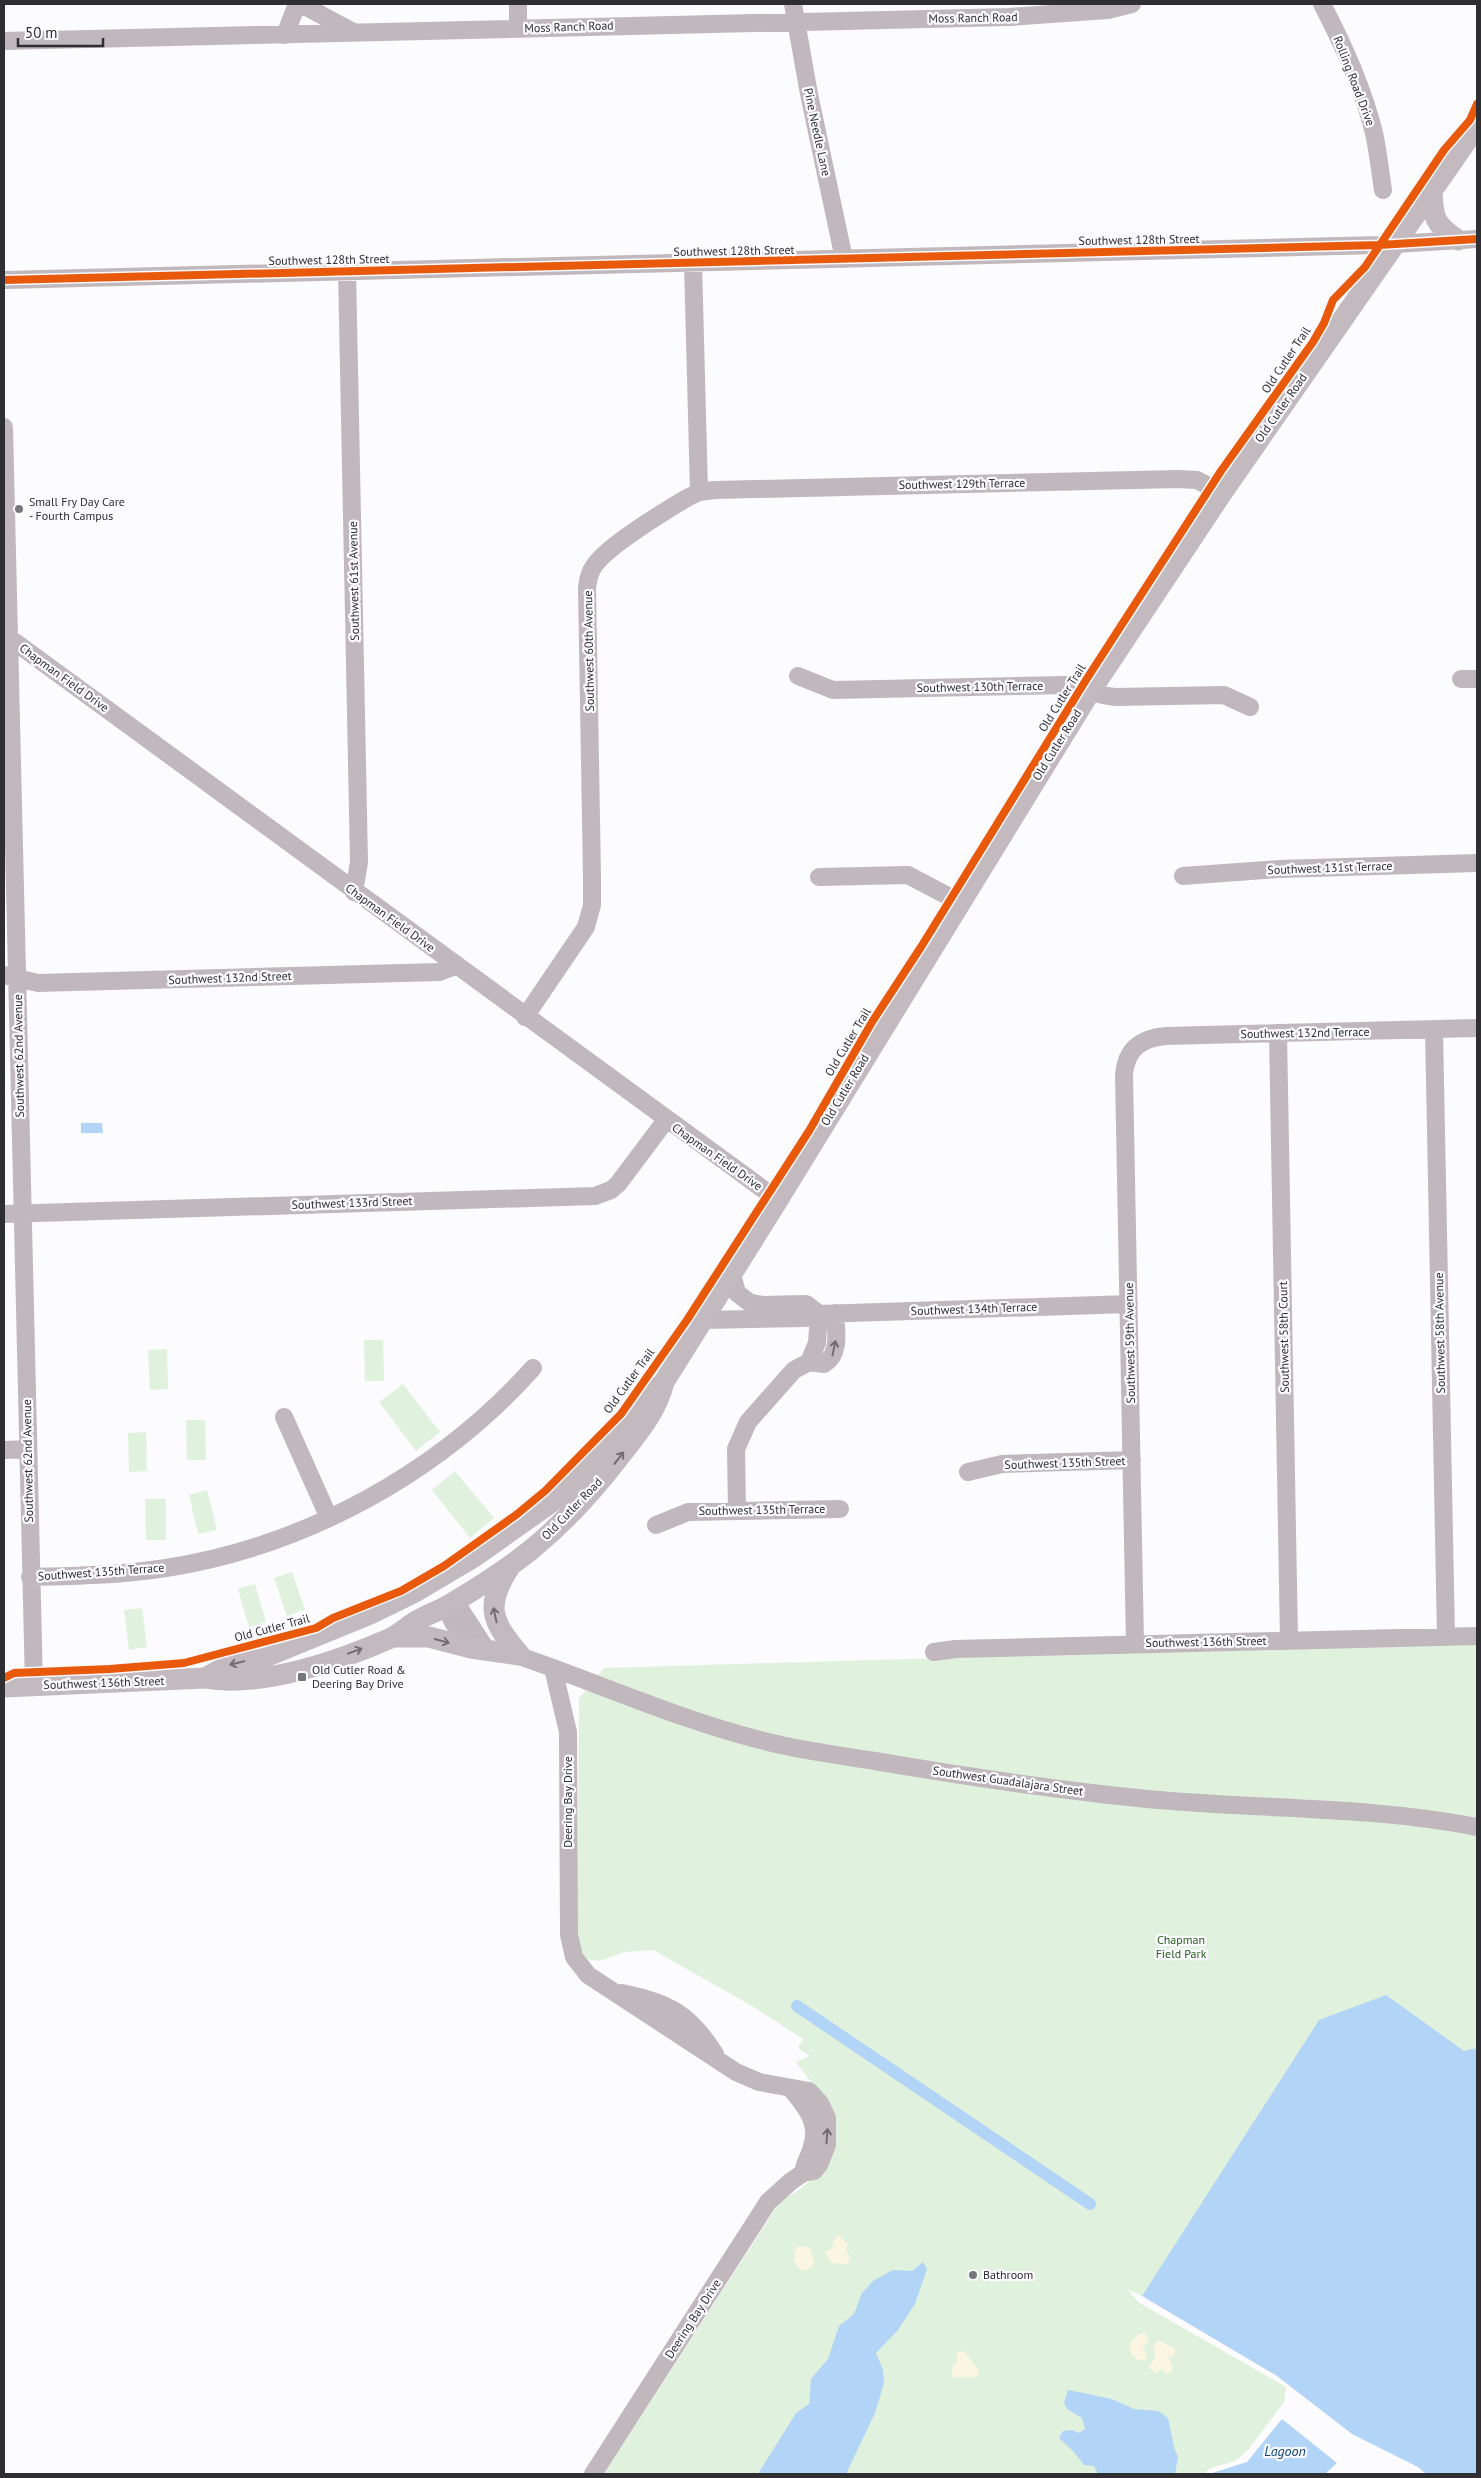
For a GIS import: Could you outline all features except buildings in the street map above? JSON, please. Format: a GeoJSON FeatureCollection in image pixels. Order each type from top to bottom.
{"type":"FeatureCollection","features":[{"type":"Feature","properties":{"kind":"main road","name":"Old Cutler Road"},"geometry":{"type":"LineString","coordinates":[[448,1605],[510,1566],[564,1520],[607,1473],[647,1420],[659,1400],[664,1382],[1090,692],[1222,493],[1397,244],[1477,126]]}},
{"type":"Feature","properties":{"kind":"main road"},"geometry":{"type":"LineString","coordinates":[[1432,190],[1436,222],[1443,230],[1472,241]]}},
{"type":"Feature","properties":{"kind":"main road","name":"Old Cutler Road"},"geometry":{"type":"LineString","coordinates":[[435,1581],[474,1557],[556,1499],[649,1394],[664,1382]]}},
{"type":"Feature","properties":{"kind":"main road"},"geometry":{"type":"LineString","coordinates":[[270,1655],[310,1648],[341,1639],[421,1602],[437,1600],[448,1605],[450,1590],[458,1580],[521,1536],[556,1499]]}},
{"type":"Feature","properties":{"kind":"main road"},"geometry":{"type":"LineString","coordinates":[[510,1566],[497,1586],[493,1601],[493,1611],[500,1631],[520,1655]]}},
{"type":"Feature","properties":{"kind":"main road","name":"Southwest 136th Street"},"geometry":{"type":"LineString","coordinates":[[205,1678],[227,1666],[270,1655],[370,1614],[435,1581]]}},
{"type":"Feature","properties":{"kind":"main road","name":"Southwest 136th Street"},"geometry":{"type":"LineString","coordinates":[[4,1688],[205,1678],[224,1681],[258,1678],[321,1663],[394,1637],[413,1623],[448,1605]]}},
{"type":"Feature","properties":{"kind":"main road"},"geometry":{"type":"LineString","coordinates":[[394,1637],[430,1637],[471,1648],[520,1655]]}},
{"type":"Feature","properties":{"kind":"street"},"geometry":{"type":"LineString","coordinates":[[285,35],[297,4]]}},
{"type":"Feature","properties":{"kind":"street"},"geometry":{"type":"LineString","coordinates":[[301,4],[355,33]]}},
{"type":"Feature","properties":{"kind":"street"},"geometry":{"type":"LineString","coordinates":[[518,4],[518,29]]}},
{"type":"Feature","properties":{"kind":"street","name":"Pine Needle Lane"},"geometry":{"type":"LineString","coordinates":[[793,4],[808,94],[844,259]]}},
{"type":"Feature","properties":{"kind":"street","name":"Moss Ranch Road"},"geometry":{"type":"LineString","coordinates":[[4,41],[1049,16],[1108,10],[1132,4]]}},
{"type":"Feature","properties":{"kind":"street","name":"Rolling Road Drive"},"geometry":{"type":"LineString","coordinates":[[1322,4],[1342,46],[1368,112],[1377,147],[1383,190]]}},
{"type":"Feature","properties":{"kind":"street","name":"Southwest 128th Street"},"geometry":{"type":"LineString","coordinates":[[4,280],[1472,241]]}},
{"type":"Feature","properties":{"kind":"street"},"geometry":{"type":"LineString","coordinates":[[693,263],[699,492]]}},
{"type":"Feature","properties":{"kind":"street","name":"Southwest 61st Avenue"},"geometry":{"type":"LineString","coordinates":[[347,270],[359,862],[354,892]]}},
{"type":"Feature","properties":{"kind":"street","name":"Southwest 62nd Avenue"},"geometry":{"type":"LineString","coordinates":[[4,427],[11,977],[23,1213],[34,1686]]}},
{"type":"Feature","properties":{"kind":"street","name":"Southwest 129th Terrace"},"geometry":{"type":"LineString","coordinates":[[699,492],[735,488],[1178,479],[1197,480],[1222,493]]}},
{"type":"Feature","properties":{"kind":"street","name":"Southwest 60th Avenue"},"geometry":{"type":"LineString","coordinates":[[525,1017],[581,937],[592,905],[587,598],[590,572],[598,560],[614,547],[676,505],[699,492]]}},
{"type":"Feature","properties":{"kind":"street","name":"Chapman Field Drive"},"geometry":{"type":"LineString","coordinates":[[7,636],[455,966],[778,1200]]}},
{"type":"Feature","properties":{"kind":"street","name":"Southwest 130th Terrace"},"geometry":{"type":"LineString","coordinates":[[798,676],[833,690],[1064,685],[1103,696],[1116,697],[1224,695],[1250,707]]}},
{"type":"Feature","properties":{"kind":"street","name":"Southwest 131st Terrace"},"geometry":{"type":"LineString","coordinates":[[1183,876],[1287,869],[1477,863]]}},
{"type":"Feature","properties":{"kind":"street"},"geometry":{"type":"LineString","coordinates":[[819,876],[908,875],[961,903]]}},
{"type":"Feature","properties":{"kind":"street","name":"Southwest 132nd Street"},"geometry":{"type":"LineString","coordinates":[[11,977],[38,983],[419,973],[439,972],[455,966]]}},
{"type":"Feature","properties":{"kind":"street","name":"Southwest 132nd Terrace"},"geometry":{"type":"LineString","coordinates":[[1136,1046],[1143,1041],[1159,1037],[1477,1028]]}},
{"type":"Feature","properties":{"kind":"street","name":"Southwest 58th Avenue"},"geometry":{"type":"LineString","coordinates":[[1434,1030],[1446,1637]]}},
{"type":"Feature","properties":{"kind":"street","name":"Southwest 58th Court"},"geometry":{"type":"LineString","coordinates":[[1278,1033],[1289,1640]]}},
{"type":"Feature","properties":{"kind":"street","name":"Southwest 59th Avenue"},"geometry":{"type":"LineString","coordinates":[[1135,1644],[1124,1075],[1127,1059],[1136,1046]]}},
{"type":"Feature","properties":{"kind":"street","name":"Southwest 133rd Street"},"geometry":{"type":"LineString","coordinates":[[4,1214],[595,1196],[611,1190],[618,1184],[666,1120]]}},
{"type":"Feature","properties":{"kind":"street","name":"Southwest 134th Terrace"},"geometry":{"type":"LineString","coordinates":[[732,1274],[739,1296],[750,1303],[763,1306]]}},
{"type":"Feature","properties":{"kind":"street","name":"Southwest 134th Terrace"},"geometry":{"type":"LineString","coordinates":[[716,1299],[748,1309],[763,1306],[806,1304],[827,1313]]}},
{"type":"Feature","properties":{"kind":"street","name":"Southwest 134th Terrace"},"geometry":{"type":"LineString","coordinates":[[703,1320],[806,1318],[827,1313],[1129,1304]]}},
{"type":"Feature","properties":{"kind":"street"},"geometry":{"type":"LineString","coordinates":[[737,1511],[736,1449],[745,1428],[788,1376],[794,1370],[809,1362],[818,1343],[827,1313]]}},
{"type":"Feature","properties":{"kind":"street","name":"Southwest 135th Terrace"},"geometry":{"type":"LineString","coordinates":[[30,1576],[124,1573],[188,1564],[259,1544],[329,1518],[396,1482],[444,1448],[487,1414],[533,1368]]}},
{"type":"Feature","properties":{"kind":"street"},"geometry":{"type":"LineString","coordinates":[[284,1417],[329,1518]]}},
{"type":"Feature","properties":{"kind":"street"},"geometry":{"type":"LineString","coordinates":[[4,1450],[28,1449]]}},
{"type":"Feature","properties":{"kind":"street","name":"Southwest 135th Street"},"geometry":{"type":"LineString","coordinates":[[968,1472],[1002,1464],[1132,1460]]}},
{"type":"Feature","properties":{"kind":"street","name":"Southwest 135th Terrace"},"geometry":{"type":"LineString","coordinates":[[656,1525],[688,1512],[840,1509]]}},
{"type":"Feature","properties":{"kind":"street"},"geometry":{"type":"LineString","coordinates":[[448,1605],[460,1609],[484,1646],[520,1655],[553,1668]]}},
{"type":"Feature","properties":{"kind":"street","name":"Southwest 136th Street"},"geometry":{"type":"LineString","coordinates":[[934,1652],[956,1649],[1477,1636]]}},
{"type":"Feature","properties":{"kind":"street","name":"Southwest Guadalajara Street"},"geometry":{"type":"LineString","coordinates":[[553,1668],[718,1727],[768,1742],[818,1752],[999,1781],[1089,1793],[1388,1814],[1477,1827]]}},
{"type":"Feature","properties":{"kind":"street","name":"Deering Bay Drive"},"geometry":{"type":"LineString","coordinates":[[553,1668],[568,1732],[570,1946],[574,1957],[584,1971],[612,1991],[748,2078],[809,2091],[815,2096],[824,2111],[828,2127],[827,2146],[819,2165],[814,2171],[803,2173],[768,2202],[593,2474]]}},
{"type":"Feature","properties":{"kind":"green space"},"geometry":{"type":"Polygon","coordinates":[[[364,1340],[383,1340],[384,1381],[365,1381],[364,1340]]]}},
{"type":"Feature","properties":{"kind":"green space"},"geometry":{"type":"Polygon","coordinates":[[[167,1349],[168,1389],[150,1390],[148,1350],[167,1349]]]}},
{"type":"Feature","properties":{"kind":"green space"},"geometry":{"type":"Polygon","coordinates":[[[403,1384],[440,1432],[416,1451],[379,1402],[403,1384]]]}},
{"type":"Feature","properties":{"kind":"green space"},"geometry":{"type":"Polygon","coordinates":[[[186,1420],[205,1420],[206,1460],[187,1460],[186,1420]]]}},
{"type":"Feature","properties":{"kind":"green space"},"geometry":{"type":"Polygon","coordinates":[[[146,1432],[147,1471],[129,1472],[128,1433],[146,1432]]]}},
{"type":"Feature","properties":{"kind":"green space"},"geometry":{"type":"Polygon","coordinates":[[[455,1471],[494,1518],[470,1538],[432,1490],[455,1471]]]}},
{"type":"Feature","properties":{"kind":"green space"},"geometry":{"type":"Polygon","coordinates":[[[207,1490],[217,1530],[198,1534],[189,1495],[207,1490]]]}},
{"type":"Feature","properties":{"kind":"green space"},"geometry":{"type":"Polygon","coordinates":[[[145,1499],[166,1499],[166,1540],[146,1540],[145,1499]]]}},
{"type":"Feature","properties":{"kind":"green space"},"geometry":{"type":"Polygon","coordinates":[[[292,1572],[305,1610],[287,1616],[274,1578],[292,1572]]]}},
{"type":"Feature","properties":{"kind":"green space"},"geometry":{"type":"Polygon","coordinates":[[[255,1584],[266,1622],[249,1627],[238,1589],[255,1584]]]}},
{"type":"Feature","properties":{"kind":"green space"},"geometry":{"type":"Polygon","coordinates":[[[142,1608],[147,1647],[129,1650],[124,1610],[142,1608]]]}},
{"type":"Feature","properties":{"kind":"green space","name":"Chapman Field Park"},"geometry":{"type":"Polygon","coordinates":[[[1477,1642],[1477,2474],[1151,2282],[1142,2296],[1127,2289],[1138,2302],[1286,2387],[1284,2402],[1249,2449],[1235,2461],[1210,2468],[1204,2474],[604,2474],[781,2200],[796,2192],[820,2172],[825,2101],[796,2062],[810,2056],[798,2048],[803,2039],[752,2006],[653,1950],[625,1952],[599,1961],[586,1959],[577,1945],[579,1698],[604,1668],[1477,1642]]]}},
{"type":"Feature","properties":{"kind":"sand"},"geometry":{"type":"Polygon","coordinates":[[[838,2235],[848,2244],[846,2251],[850,2256],[848,2264],[831,2263],[825,2252],[832,2249],[834,2239],[838,2235]]]}},
{"type":"Feature","properties":{"kind":"sand"},"geometry":{"type":"Polygon","coordinates":[[[796,2247],[810,2248],[815,2264],[806,2271],[799,2269],[794,2260],[796,2247]]]}},
{"type":"Feature","properties":{"kind":"sand"},"geometry":{"type":"Polygon","coordinates":[[[1145,2333],[1149,2342],[1143,2346],[1147,2359],[1138,2360],[1131,2354],[1129,2345],[1138,2334],[1145,2333]]]}},
{"type":"Feature","properties":{"kind":"sand"},"geometry":{"type":"Polygon","coordinates":[[[1160,2341],[1175,2349],[1174,2356],[1168,2358],[1172,2364],[1172,2372],[1168,2374],[1161,2369],[1156,2373],[1149,2368],[1155,2357],[1153,2347],[1156,2342],[1160,2341]]]}},
{"type":"Feature","properties":{"kind":"sand"},"geometry":{"type":"Polygon","coordinates":[[[964,2351],[979,2371],[976,2377],[952,2377],[953,2365],[958,2361],[956,2353],[964,2351]]]}},
{"type":"Feature","properties":{"kind":"water"},"geometry":{"type":"Polygon","coordinates":[[[81,1123],[102,1123],[103,1133],[81,1133],[81,1123]]]}},
{"type":"Feature","properties":{"kind":"water"},"geometry":{"type":"Polygon","coordinates":[[[1386,1995],[1464,2051],[1477,2048],[1477,2474],[1426,2474],[1418,2467],[1352,2434],[1277,2376],[1142,2296],[1319,2020],[1386,1995]]]}},
{"type":"Feature","properties":{"kind":"water"},"geometry":{"type":"Polygon","coordinates":[[[923,2262],[927,2269],[915,2304],[898,2330],[876,2353],[883,2370],[884,2383],[875,2413],[846,2474],[758,2474],[796,2413],[809,2404],[811,2379],[828,2359],[839,2326],[854,2314],[862,2293],[873,2281],[893,2270],[912,2271],[923,2262]]]}},
{"type":"Feature","properties":{"kind":"water"},"geometry":{"type":"Polygon","coordinates":[[[1068,2390],[1112,2399],[1134,2409],[1158,2411],[1168,2418],[1178,2457],[1175,2474],[1098,2474],[1094,2466],[1084,2465],[1059,2438],[1063,2431],[1072,2430],[1079,2433],[1085,2429],[1082,2418],[1067,2409],[1064,2403],[1068,2390]]]}},
{"type":"Feature","properties":{"kind":"water","name":"Lagoon"},"geometry":{"type":"Polygon","coordinates":[[[1282,2419],[1337,2463],[1325,2474],[1209,2474],[1247,2462],[1282,2419]]]}},
{"type":"Feature","properties":{"kind":"waterway"},"geometry":{"type":"LineString","coordinates":[[797,2006],[1090,2204]]}},
{"type":"Feature","properties":{"kind":"cycle path","name":"Old Cutler Trail"},"geometry":{"type":"LineString","coordinates":[[4,1678],[14,1673],[110,1669],[184,1663],[316,1628],[333,1618],[401,1591],[444,1566],[516,1515],[545,1491],[621,1414],[687,1320],[809,1131],[872,1022],[921,947],[1086,680],[1221,471],[1313,342],[1324,323],[1333,300],[1365,267],[1444,150],[1470,120],[1477,104]]}},
{"type":"Feature","properties":{"kind":"cycle path"},"geometry":{"type":"LineString","coordinates":[[4,280],[1379,245],[1477,239]]}},
{"type":"Feature","properties":{"kind":"place","name":"Small Fry Day Care - Fourth Campus"},"geometry":{"type":"Point","coordinates":[19,509]}},
{"type":"Feature","properties":{"kind":"place","name":"Old Cutler Road & Deering Bay Drive"},"geometry":{"type":"Point","coordinates":[302,1677]}},
{"type":"Feature","properties":{"kind":"place","name":"Bathroom"},"geometry":{"type":"Point","coordinates":[973,2275]}}]}
